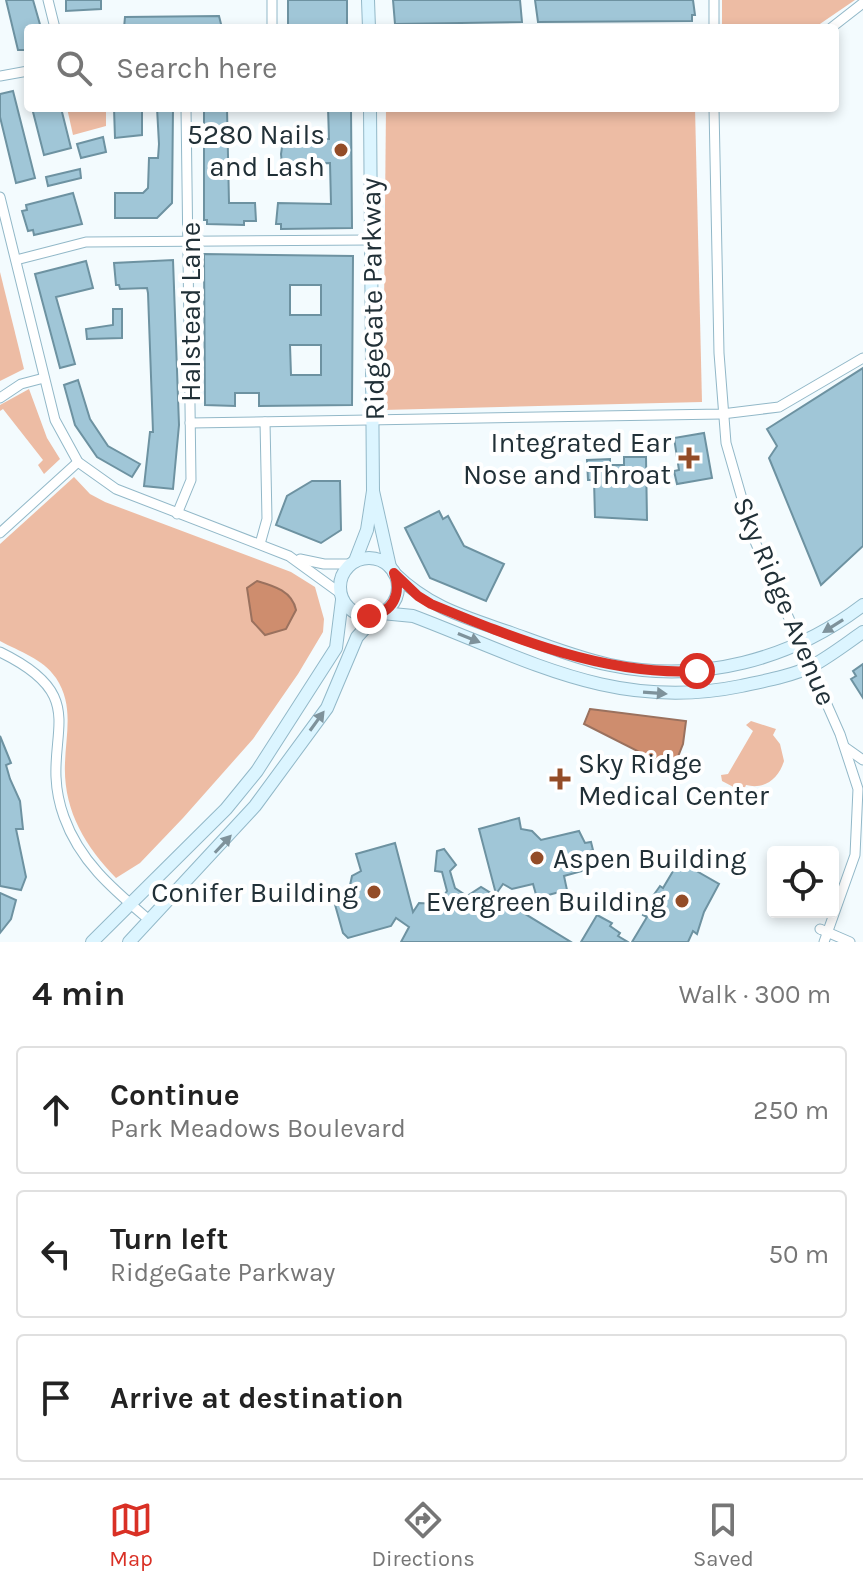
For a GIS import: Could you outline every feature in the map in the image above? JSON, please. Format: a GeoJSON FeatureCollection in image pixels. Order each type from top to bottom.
{"type":"FeatureCollection","features":[{"type":"Feature","properties":{"kind":"main road"},"geometry":{"type":"LineString","coordinates":[[368,0],[369,24]]}},
{"type":"Feature","properties":{"kind":"main road","name":"RidgeGate Parkway"},"geometry":{"type":"LineString","coordinates":[[92,942],[226,809],[257,771],[336,648],[340,579],[353,563],[367,530],[373,491],[370,112]]}},
{"type":"Feature","properties":{"kind":"main road","name":"RidgeGate Parkway"},"geometry":{"type":"LineString","coordinates":[[129,942],[242,823],[264,795],[327,708],[357,637],[392,604],[398,592],[373,491]]}},
{"type":"Feature","properties":{"kind":"main road"},"geometry":{"type":"LineString","coordinates":[[353,563],[372,558],[392,570],[418,596],[442,609],[610,665],[654,671],[697,671],[749,662],[801,643],[863,605]]}},
{"type":"Feature","properties":{"kind":"main road"},"geometry":{"type":"LineString","coordinates":[[341,596],[356,614],[413,616],[562,675],[626,690],[677,694],[721,690],[811,667],[863,632]]}},
{"type":"Feature","properties":{"kind":"street"},"geometry":{"type":"LineString","coordinates":[[48,0],[54,24]]}},
{"type":"Feature","properties":{"kind":"street"},"geometry":{"type":"LineString","coordinates":[[272,0],[272,24]]}},
{"type":"Feature","properties":{"kind":"street"},"geometry":{"type":"LineString","coordinates":[[714,0],[714,24]]}},
{"type":"Feature","properties":{"kind":"street"},"geometry":{"type":"LineString","coordinates":[[836,24],[863,3]]}},
{"type":"Feature","properties":{"kind":"street"},"geometry":{"type":"LineString","coordinates":[[0,76],[24,72]]}},
{"type":"Feature","properties":{"kind":"street","name":"Halstead Lane"},"geometry":{"type":"LineString","coordinates":[[177,514],[191,480],[186,112]]}},
{"type":"Feature","properties":{"kind":"street","name":"Sky Ridge Avenue"},"geometry":{"type":"LineString","coordinates":[[714,112],[722,414],[738,493],[753,537],[859,777],[855,855],[824,934]]}},
{"type":"Feature","properties":{"kind":"street"},"geometry":{"type":"LineString","coordinates":[[0,197],[55,420],[78,462],[116,489],[289,556],[324,564],[353,563]]}},
{"type":"Feature","properties":{"kind":"street"},"geometry":{"type":"LineString","coordinates":[[16,260],[86,242],[371,240]]}},
{"type":"Feature","properties":{"kind":"street"},"geometry":{"type":"LineString","coordinates":[[190,423],[722,414],[779,407],[863,358]]}},
{"type":"Feature","properties":{"kind":"street"},"geometry":{"type":"LineString","coordinates":[[0,398],[21,384],[44,378]]}},
{"type":"Feature","properties":{"kind":"street"},"geometry":{"type":"LineString","coordinates":[[260,544],[267,519],[265,422]]}},
{"type":"Feature","properties":{"kind":"street"},"geometry":{"type":"LineString","coordinates":[[0,533],[78,462]]}},
{"type":"Feature","properties":{"kind":"street"},"geometry":{"type":"LineString","coordinates":[[289,556],[341,596]]}},
{"type":"Feature","properties":{"kind":"street"},"geometry":{"type":"LineString","coordinates":[[0,652],[46,679],[56,699],[60,721],[56,789],[63,815],[93,867],[148,919]]}},
{"type":"Feature","properties":{"kind":"street"},"geometry":{"type":"LineString","coordinates":[[846,748],[863,760]]}},
{"type":"Feature","properties":{"kind":"street"},"geometry":{"type":"LineString","coordinates":[[824,934],[850,942]]}},
{"type":"Feature","properties":{"kind":"shaded area"},"geometry":{"type":"Polygon","coordinates":[[[722,0],[855,0],[820,24],[722,24],[722,0]]]}},
{"type":"Feature","properties":{"kind":"shaded area"},"geometry":{"type":"Polygon","coordinates":[[[68,112],[106,112],[106,126],[73,135],[68,112]]]}},
{"type":"Feature","properties":{"kind":"shaded area"},"geometry":{"type":"Polygon","coordinates":[[[386,112],[695,112],[702,402],[383,410],[386,112]]]}},
{"type":"Feature","properties":{"kind":"shaded area"},"geometry":{"type":"Polygon","coordinates":[[[0,272],[24,369],[0,381],[0,272]]]}},
{"type":"Feature","properties":{"kind":"shaded area"},"geometry":{"type":"Polygon","coordinates":[[[29,389],[47,438],[60,459],[44,474],[38,465],[43,460],[3,409],[0,411],[0,405],[29,389]]]}},
{"type":"Feature","properties":{"kind":"shaded area"},"geometry":{"type":"Polygon","coordinates":[[[74,477],[90,494],[105,502],[291,572],[315,587],[324,619],[323,632],[253,739],[140,863],[116,878],[94,853],[72,811],[65,780],[68,719],[62,688],[44,665],[0,641],[0,544],[74,477]]]}},
{"type":"Feature","properties":{"kind":"shaded area"},"geometry":{"type":"Polygon","coordinates":[[[257,581],[281,590],[291,598],[296,610],[286,629],[265,635],[252,621],[247,588],[257,581]]]}},
{"type":"Feature","properties":{"kind":"shaded area"},"geometry":{"type":"Polygon","coordinates":[[[590,709],[686,721],[683,744],[673,769],[584,724],[590,709]]]}},
{"type":"Feature","properties":{"kind":"shaded area"},"geometry":{"type":"Polygon","coordinates":[[[751,721],[776,729],[773,735],[780,744],[784,761],[779,773],[770,781],[759,786],[746,785],[743,792],[722,781],[721,775],[728,774],[753,731],[746,725],[751,721]]]}},
{"type":"Feature","properties":{"kind":"building"},"geometry":{"type":"Polygon","coordinates":[[[6,0],[33,0],[40,24],[24,24],[24,50],[18,50],[6,0]]]}},
{"type":"Feature","properties":{"kind":"building"},"geometry":{"type":"Polygon","coordinates":[[[66,0],[101,0],[101,9],[66,11],[66,0]]]}},
{"type":"Feature","properties":{"kind":"building"},"geometry":{"type":"Polygon","coordinates":[[[288,0],[347,0],[347,24],[288,24],[288,0]]]}},
{"type":"Feature","properties":{"kind":"building"},"geometry":{"type":"Polygon","coordinates":[[[393,0],[520,0],[522,22],[395,24],[393,0]]]}},
{"type":"Feature","properties":{"kind":"building"},"geometry":{"type":"Polygon","coordinates":[[[535,0],[693,0],[695,15],[692,15],[692,21],[538,22],[535,0]]]}},
{"type":"Feature","properties":{"kind":"building"},"geometry":{"type":"Polygon","coordinates":[[[219,16],[221,24],[124,24],[125,17],[219,16]]]}},
{"type":"Feature","properties":{"kind":"building"},"geometry":{"type":"Polygon","coordinates":[[[13,91],[35,178],[16,183],[0,117],[0,94],[13,91]]]}},
{"type":"Feature","properties":{"kind":"building"},"geometry":{"type":"Polygon","coordinates":[[[33,112],[62,112],[71,148],[44,155],[33,112]]]}},
{"type":"Feature","properties":{"kind":"building"},"geometry":{"type":"Polygon","coordinates":[[[114,112],[142,112],[142,135],[115,138],[114,112]]]}},
{"type":"Feature","properties":{"kind":"building"},"geometry":{"type":"Polygon","coordinates":[[[157,112],[173,112],[172,203],[157,218],[115,218],[115,193],[143,193],[148,188],[149,158],[158,158],[157,112]]]}},
{"type":"Feature","properties":{"kind":"building"},"geometry":{"type":"Polygon","coordinates":[[[204,112],[227,112],[229,203],[255,203],[256,221],[244,221],[244,225],[207,224],[204,220],[204,112]]]}},
{"type":"Feature","properties":{"kind":"building"},"geometry":{"type":"Polygon","coordinates":[[[328,112],[351,112],[352,228],[281,229],[281,224],[276,224],[278,203],[331,204],[330,163],[282,164],[283,140],[329,139],[328,112]]]}},
{"type":"Feature","properties":{"kind":"building"},"geometry":{"type":"Polygon","coordinates":[[[103,137],[106,152],[81,158],[77,144],[103,137]]]}},
{"type":"Feature","properties":{"kind":"building"},"geometry":{"type":"Polygon","coordinates":[[[80,169],[81,178],[48,186],[46,177],[80,169]]]}},
{"type":"Feature","properties":{"kind":"building"},"geometry":{"type":"Polygon","coordinates":[[[73,193],[82,224],[34,235],[33,230],[28,231],[22,211],[27,210],[26,205],[73,193]]]}},
{"type":"Feature","properties":{"kind":"building"},"geometry":{"type":"Polygon","coordinates":[[[204,254],[353,256],[352,405],[259,406],[259,393],[235,393],[235,406],[205,405],[204,254]],[[290,285],[290,315],[321,315],[321,285],[290,285]],[[290,345],[291,375],[321,375],[321,345],[290,345]]]}},
{"type":"Feature","properties":{"kind":"building"},"geometry":{"type":"Polygon","coordinates":[[[173,260],[179,425],[173,489],[144,486],[150,432],[153,432],[148,293],[147,288],[120,289],[116,285],[114,263],[173,260]]]}},
{"type":"Feature","properties":{"kind":"building"},"geometry":{"type":"Polygon","coordinates":[[[86,261],[93,288],[56,297],[75,364],[60,368],[35,274],[86,261]]]}},
{"type":"Feature","properties":{"kind":"building"},"geometry":{"type":"Polygon","coordinates":[[[113,309],[122,309],[122,338],[87,339],[86,329],[113,325],[113,309]]]}},
{"type":"Feature","properties":{"kind":"building"},"geometry":{"type":"Polygon","coordinates":[[[863,368],[863,546],[821,585],[769,458],[777,446],[767,429],[863,368]]]}},
{"type":"Feature","properties":{"kind":"building"},"geometry":{"type":"Polygon","coordinates":[[[78,380],[90,419],[108,446],[140,464],[132,477],[97,457],[75,425],[64,385],[78,380]]]}},
{"type":"Feature","properties":{"kind":"building"},"geometry":{"type":"Polygon","coordinates":[[[704,433],[712,478],[677,484],[674,471],[679,470],[674,438],[704,433]]]}},
{"type":"Feature","properties":{"kind":"building"},"geometry":{"type":"Polygon","coordinates":[[[624,457],[646,457],[647,520],[595,517],[594,480],[588,480],[587,460],[610,459],[610,465],[624,465],[624,457]]]}},
{"type":"Feature","properties":{"kind":"building"},"geometry":{"type":"Polygon","coordinates":[[[312,481],[340,481],[341,530],[321,543],[276,525],[287,496],[312,481]]]}},
{"type":"Feature","properties":{"kind":"building"},"geometry":{"type":"Polygon","coordinates":[[[439,511],[443,519],[448,516],[464,546],[504,564],[486,601],[430,578],[405,528],[439,511]]]}},
{"type":"Feature","properties":{"kind":"building"},"geometry":{"type":"Polygon","coordinates":[[[863,664],[863,698],[851,679],[856,676],[853,671],[863,664]]]}},
{"type":"Feature","properties":{"kind":"building"},"geometry":{"type":"Polygon","coordinates":[[[0,736],[11,763],[6,765],[10,779],[20,801],[23,829],[16,829],[26,877],[21,890],[0,886],[0,736]]]}},
{"type":"Feature","properties":{"kind":"building","name":"Aspen Building"},"geometry":{"type":"Polygon","coordinates":[[[519,818],[521,829],[532,831],[541,840],[579,831],[585,843],[591,842],[593,850],[587,852],[589,869],[564,876],[567,890],[537,898],[533,884],[512,889],[503,884],[496,894],[479,829],[519,818]]]}},
{"type":"Feature","properties":{"kind":"building"},"geometry":{"type":"Polygon","coordinates":[[[395,843],[413,912],[419,903],[438,904],[447,891],[442,872],[435,871],[437,851],[444,849],[456,865],[450,871],[455,888],[467,896],[481,887],[571,942],[401,942],[409,927],[396,918],[391,926],[348,938],[343,933],[332,894],[349,890],[352,876],[361,871],[356,854],[395,843]]]}},
{"type":"Feature","properties":{"kind":"building","name":"Evergreen Building"},"geometry":{"type":"Polygon","coordinates":[[[679,861],[719,884],[704,912],[697,934],[693,931],[688,942],[632,942],[647,917],[643,915],[653,896],[660,886],[663,888],[679,861]]]}},
{"type":"Feature","properties":{"kind":"building"},"geometry":{"type":"Polygon","coordinates":[[[0,893],[16,900],[11,919],[0,933],[0,893]]]}},
{"type":"Feature","properties":{"kind":"building"},"geometry":{"type":"Polygon","coordinates":[[[597,915],[612,923],[610,926],[620,933],[618,936],[628,942],[581,942],[597,915]]]}},
{"type":"Feature","properties":{"kind":"place","name":"5280 Nails and Lash"},"geometry":{"type":"Point","coordinates":[341,150]}},
{"type":"Feature","properties":{"kind":"place","name":"Integrated Ear Nose and Throat"},"geometry":{"type":"Point","coordinates":[689,458]}},
{"type":"Feature","properties":{"kind":"place","name":"Sky Ridge Medical Center"},"geometry":{"type":"Point","coordinates":[560,779]}},
{"type":"Feature","properties":{"kind":"place","name":"Aspen Building"},"geometry":{"type":"Point","coordinates":[537,858]}},
{"type":"Feature","properties":{"kind":"place","name":"Conifer Building"},"geometry":{"type":"Point","coordinates":[374,892]}},
{"type":"Feature","properties":{"kind":"place","name":"Evergreen Building"},"geometry":{"type":"Point","coordinates":[682,901]}},
{"type":"Feature","properties":{"kind":"route"},"geometry":{"type":"LineString","coordinates":[[369,616],[382,613],[396,599],[398,586],[394,573],[431,604],[562,651],[610,665],[654,671],[697,671]]}}]}
